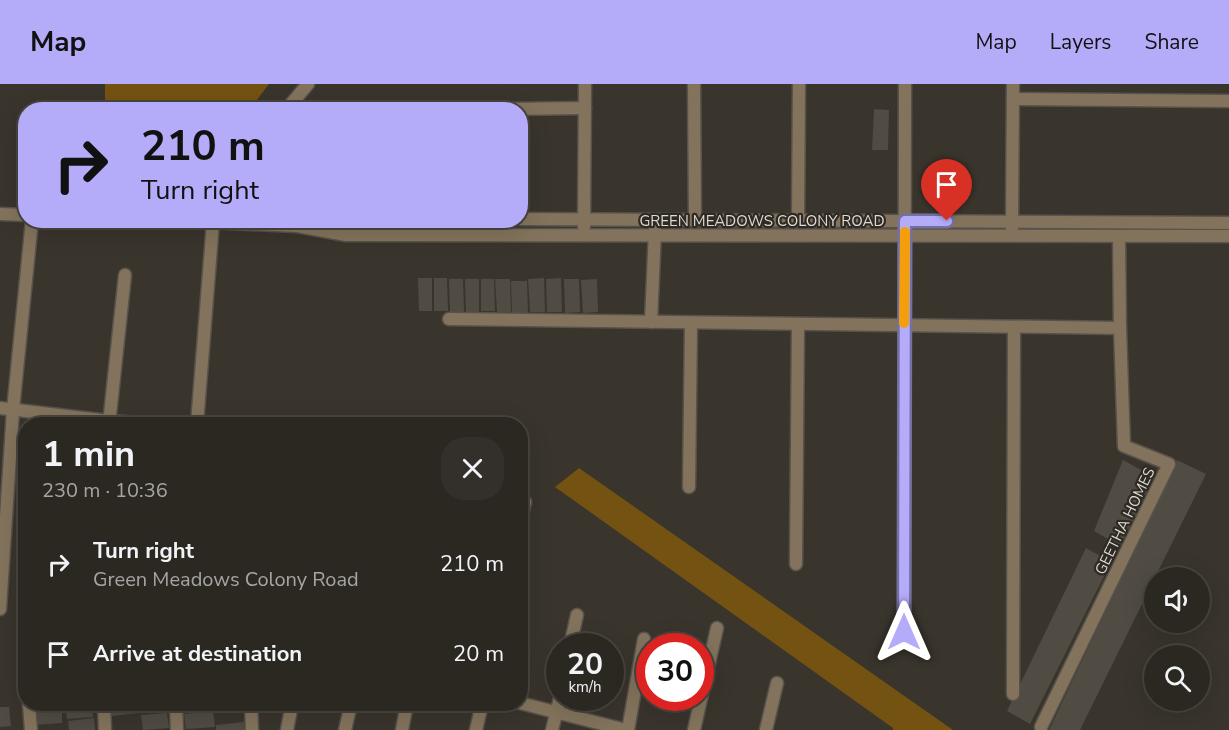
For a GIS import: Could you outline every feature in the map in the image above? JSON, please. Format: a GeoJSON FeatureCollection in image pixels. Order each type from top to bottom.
{"type":"FeatureCollection","features":[{"type":"Feature","properties":{"kind":"street"},"geometry":{"type":"LineString","coordinates":[[293,102],[308,84]]}},
{"type":"Feature","properties":{"kind":"street"},"geometry":{"type":"LineString","coordinates":[[584,236],[585,84]]}},
{"type":"Feature","properties":{"kind":"street"},"geometry":{"type":"LineString","coordinates":[[694,84],[694,220]]}},
{"type":"Feature","properties":{"kind":"street"},"geometry":{"type":"LineString","coordinates":[[798,221],[799,84]]}},
{"type":"Feature","properties":{"kind":"street"},"geometry":{"type":"LineString","coordinates":[[904,632],[905,84]]}},
{"type":"Feature","properties":{"kind":"street"},"geometry":{"type":"LineString","coordinates":[[1012,236],[1013,84]]}},
{"type":"Feature","properties":{"kind":"street"},"geometry":{"type":"LineString","coordinates":[[1013,99],[1229,101]]}},
{"type":"Feature","properties":{"kind":"street"},"geometry":{"type":"LineString","coordinates":[[528,109],[585,108]]}},
{"type":"Feature","properties":{"kind":"street"},"geometry":{"type":"LineString","coordinates":[[0,214],[18,215]]}},
{"type":"Feature","properties":{"kind":"street","name":"GREEN MEADOWS COLONY ROAD"},"geometry":{"type":"LineString","coordinates":[[528,219],[1229,223]]}},
{"type":"Feature","properties":{"kind":"street"},"geometry":{"type":"LineString","coordinates":[[651,322],[655,220]]}},
{"type":"Feature","properties":{"kind":"street"},"geometry":{"type":"LineString","coordinates":[[0,609],[13,410],[31,228]]}},
{"type":"Feature","properties":{"kind":"street"},"geometry":{"type":"LineString","coordinates":[[197,417],[212,228]]}},
{"type":"Feature","properties":{"kind":"street","name":"GREEN MEADOWS COLONY ROAD"},"geometry":{"type":"LineString","coordinates":[[308,228],[346,235],[1229,236]]}},
{"type":"Feature","properties":{"kind":"street","name":"GEETHA HOMES"},"geometry":{"type":"LineString","coordinates":[[1041,727],[1169,464],[1124,446],[1119,236]]}},
{"type":"Feature","properties":{"kind":"street"},"geometry":{"type":"LineString","coordinates":[[110,417],[125,275]]}},
{"type":"Feature","properties":{"kind":"street"},"geometry":{"type":"LineString","coordinates":[[449,319],[1120,328]]}},
{"type":"Feature","properties":{"kind":"street"},"geometry":{"type":"LineString","coordinates":[[689,487],[691,322]]}},
{"type":"Feature","properties":{"kind":"street"},"geometry":{"type":"LineString","coordinates":[[796,564],[798,324]]}},
{"type":"Feature","properties":{"kind":"street"},"geometry":{"type":"LineString","coordinates":[[1013,694],[1014,327]]}},
{"type":"Feature","properties":{"kind":"street"},"geometry":{"type":"LineString","coordinates":[[0,408],[65,417]]}},
{"type":"Feature","properties":{"kind":"street"},"geometry":{"type":"LineString","coordinates":[[573,633],[577,615]]}},
{"type":"Feature","properties":{"kind":"street"},"geometry":{"type":"LineString","coordinates":[[694,730],[717,628]]}},
{"type":"Feature","properties":{"kind":"street"},"geometry":{"type":"LineString","coordinates":[[528,705],[627,730],[636,682]]}},
{"type":"Feature","properties":{"kind":"street"},"geometry":{"type":"LineString","coordinates":[[766,730],[777,683]]}},
{"type":"Feature","properties":{"kind":"street"},"geometry":{"type":"LineString","coordinates":[[30,711],[31,730]]}},
{"type":"Feature","properties":{"kind":"street"},"geometry":{"type":"LineString","coordinates":[[104,711],[105,730]]}},
{"type":"Feature","properties":{"kind":"street"},"geometry":{"type":"LineString","coordinates":[[176,711],[177,730]]}},
{"type":"Feature","properties":{"kind":"street"},"geometry":{"type":"LineString","coordinates":[[251,711],[252,730]]}},
{"type":"Feature","properties":{"kind":"street"},"geometry":{"type":"LineString","coordinates":[[287,730],[291,711]]}},
{"type":"Feature","properties":{"kind":"street"},"geometry":{"type":"LineString","coordinates":[[345,730],[349,711]]}},
{"type":"Feature","properties":{"kind":"street"},"geometry":{"type":"LineString","coordinates":[[402,730],[406,711]]}},
{"type":"Feature","properties":{"kind":"street"},"geometry":{"type":"LineString","coordinates":[[476,730],[480,711]]}},
{"type":"Feature","properties":{"kind":"street"},"geometry":{"type":"LineString","coordinates":[[552,730],[556,713]]}},
{"type":"Feature","properties":{"kind":"shaded area"},"geometry":{"type":"Polygon","coordinates":[[[105,84],[269,84],[255,102],[105,102],[105,84]]]}},
{"type":"Feature","properties":{"kind":"shaded area"},"geometry":{"type":"Polygon","coordinates":[[[579,468],[953,730],[893,730],[555,487],[579,468]]]}},
{"type":"Feature","properties":{"kind":"building"},"geometry":{"type":"Polygon","coordinates":[[[874,109],[889,110],[888,150],[872,150],[874,109]]]}},
{"type":"Feature","properties":{"kind":"building"},"geometry":{"type":"Polygon","coordinates":[[[418,278],[432,278],[432,311],[419,311],[418,278]]]}},
{"type":"Feature","properties":{"kind":"building"},"geometry":{"type":"Polygon","coordinates":[[[434,278],[447,278],[448,311],[434,311],[434,278]]]}},
{"type":"Feature","properties":{"kind":"building"},"geometry":{"type":"Polygon","coordinates":[[[544,278],[545,312],[530,312],[528,279],[544,278]]]}},
{"type":"Feature","properties":{"kind":"building"},"geometry":{"type":"Polygon","coordinates":[[[561,278],[562,312],[547,312],[546,279],[561,278]]]}},
{"type":"Feature","properties":{"kind":"building"},"geometry":{"type":"Polygon","coordinates":[[[449,279],[463,279],[464,312],[450,312],[449,279]]]}},
{"type":"Feature","properties":{"kind":"building"},"geometry":{"type":"Polygon","coordinates":[[[465,279],[479,279],[479,312],[466,312],[465,279]]]}},
{"type":"Feature","properties":{"kind":"building"},"geometry":{"type":"Polygon","coordinates":[[[481,279],[494,279],[495,311],[481,311],[481,279]]]}},
{"type":"Feature","properties":{"kind":"building"},"geometry":{"type":"Polygon","coordinates":[[[495,279],[510,279],[511,312],[497,312],[495,279]]]}},
{"type":"Feature","properties":{"kind":"building"},"geometry":{"type":"Polygon","coordinates":[[[564,279],[579,279],[580,312],[565,313],[564,279]]]}},
{"type":"Feature","properties":{"kind":"building"},"geometry":{"type":"Polygon","coordinates":[[[597,279],[598,312],[583,313],[581,280],[597,279]]]}},
{"type":"Feature","properties":{"kind":"building"},"geometry":{"type":"Polygon","coordinates":[[[511,281],[527,281],[528,314],[512,314],[511,281]]]}},
{"type":"Feature","properties":{"kind":"building"},"geometry":{"type":"Polygon","coordinates":[[[1123,460],[1154,477],[1120,546],[1094,531],[1123,460]]]}},
{"type":"Feature","properties":{"kind":"building"},"geometry":{"type":"Polygon","coordinates":[[[1177,460],[1206,474],[1160,567],[1144,567],[1144,600],[1080,730],[1049,730],[1177,460]]]}},
{"type":"Feature","properties":{"kind":"building"},"geometry":{"type":"Polygon","coordinates":[[[1086,548],[1111,562],[1030,724],[1007,711],[1086,548]]]}},
{"type":"Feature","properties":{"kind":"building"},"geometry":{"type":"Polygon","coordinates":[[[0,707],[9,707],[11,726],[0,727],[0,707]]]}},
{"type":"Feature","properties":{"kind":"building"},"geometry":{"type":"Polygon","coordinates":[[[33,711],[62,711],[62,723],[34,725],[33,711]]]}},
{"type":"Feature","properties":{"kind":"building"},"geometry":{"type":"Polygon","coordinates":[[[66,711],[92,711],[93,717],[67,719],[66,711]]]}},
{"type":"Feature","properties":{"kind":"building"},"geometry":{"type":"Polygon","coordinates":[[[111,711],[138,711],[138,713],[112,716],[111,711]]]}},
{"type":"Feature","properties":{"kind":"building"},"geometry":{"type":"Polygon","coordinates":[[[142,711],[168,711],[142,713],[142,711]]]}},
{"type":"Feature","properties":{"kind":"building"},"geometry":{"type":"Polygon","coordinates":[[[213,711],[215,727],[186,729],[184,714],[213,711]]]}},
{"type":"Feature","properties":{"kind":"building"},"geometry":{"type":"Polygon","coordinates":[[[167,713],[169,728],[143,730],[141,715],[167,713]]]}},
{"type":"Feature","properties":{"kind":"building"},"geometry":{"type":"Polygon","coordinates":[[[94,718],[95,730],[69,730],[68,721],[94,718]]]}},
{"type":"Feature","properties":{"kind":"building"},"geometry":{"type":"Polygon","coordinates":[[[244,722],[245,730],[216,730],[216,725],[244,722]]]}},
{"type":"Feature","properties":{"kind":"slow traffic"},"geometry":{"type":"LineString","coordinates":[[904,323],[905,232]]}},
{"type":"Feature","properties":{"kind":"route"},"geometry":{"type":"LineString","coordinates":[[904,632],[905,221],[947,221]]}}]}
